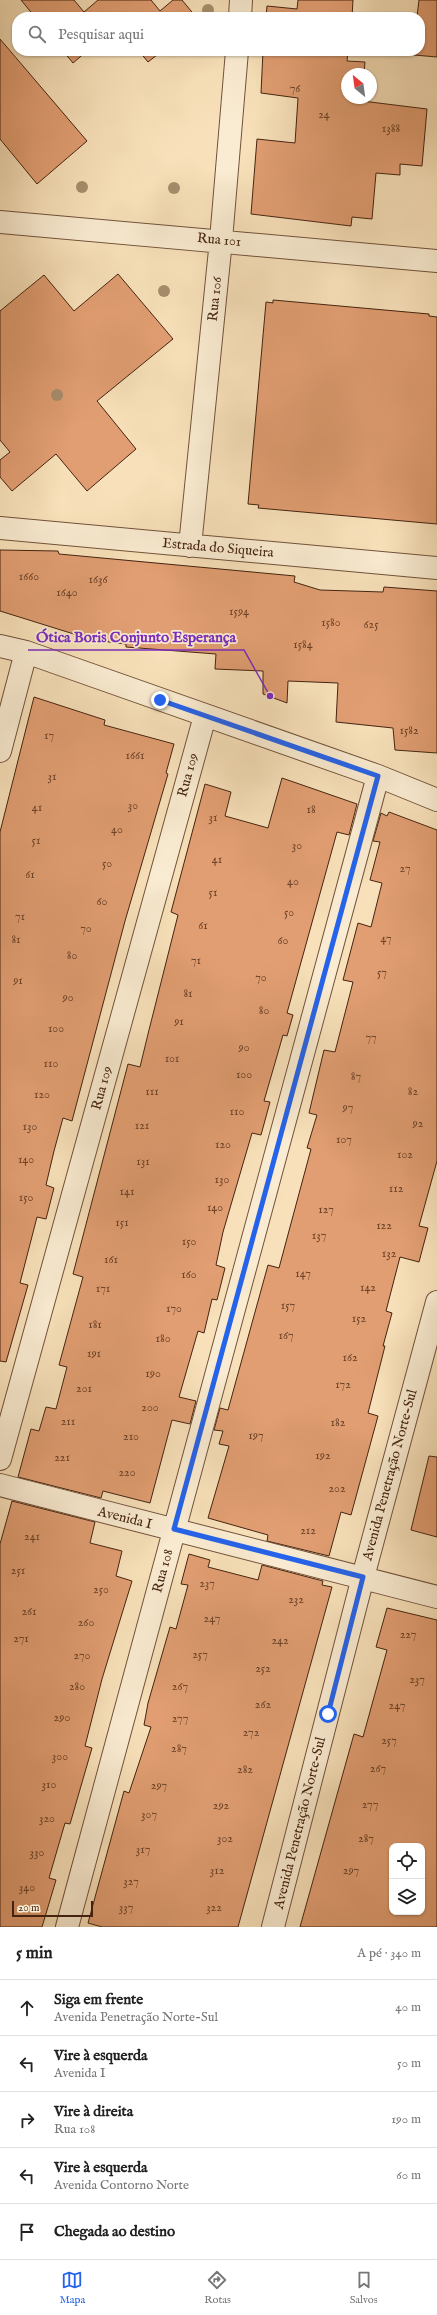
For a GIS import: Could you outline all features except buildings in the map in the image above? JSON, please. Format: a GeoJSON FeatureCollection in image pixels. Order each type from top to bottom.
{"type":"FeatureCollection","features":[{"type":"Feature","properties":{"kind":"street"},"geometry":{"type":"LineString","coordinates":[[240,12],[241,0]]}},
{"type":"Feature","properties":{"kind":"street","name":"Rua 106"},"geometry":{"type":"LineString","coordinates":[[190,546],[221,240],[237,56]]}},
{"type":"Feature","properties":{"kind":"street","name":"Rua 101"},"geometry":{"type":"LineString","coordinates":[[0,222],[221,240],[437,261]]}},
{"type":"Feature","properties":{"kind":"street","name":"Estrada do Siqueira"},"geometry":{"type":"LineString","coordinates":[[0,528],[437,568]]}},
{"type":"Feature","properties":{"kind":"street"},"geometry":{"type":"LineString","coordinates":[[0,646],[26,652],[378,776],[437,800]]}},
{"type":"Feature","properties":{"kind":"street"},"geometry":{"type":"LineString","coordinates":[[0,751],[26,652]]}},
{"type":"Feature","properties":{"kind":"street","name":"Rua 109"},"geometry":{"type":"LineString","coordinates":[[0,1459],[205,716]]}},
{"type":"Feature","properties":{"kind":"street","name":"Rua 108"},"geometry":{"type":"LineString","coordinates":[[67,1927],[378,776]]}},
{"type":"Feature","properties":{"kind":"street","name":"Avenida Penetração Norte-Sul"},"geometry":{"type":"LineString","coordinates":[[273,1927],[363,1577],[437,1302]]}},
{"type":"Feature","properties":{"kind":"street","name":"Avenida I"},"geometry":{"type":"LineString","coordinates":[[0,1485],[437,1597]]}},
{"type":"Feature","properties":{"kind":"place","name":"Ótica Boris Conjunto Esperança"},"geometry":{"type":"Point","coordinates":[270,696]}},
{"type":"Feature","properties":{"kind":"route"},"geometry":{"type":"LineString","coordinates":[[160,700],[378,776],[174,1529],[363,1577],[328,1714]]}}]}
